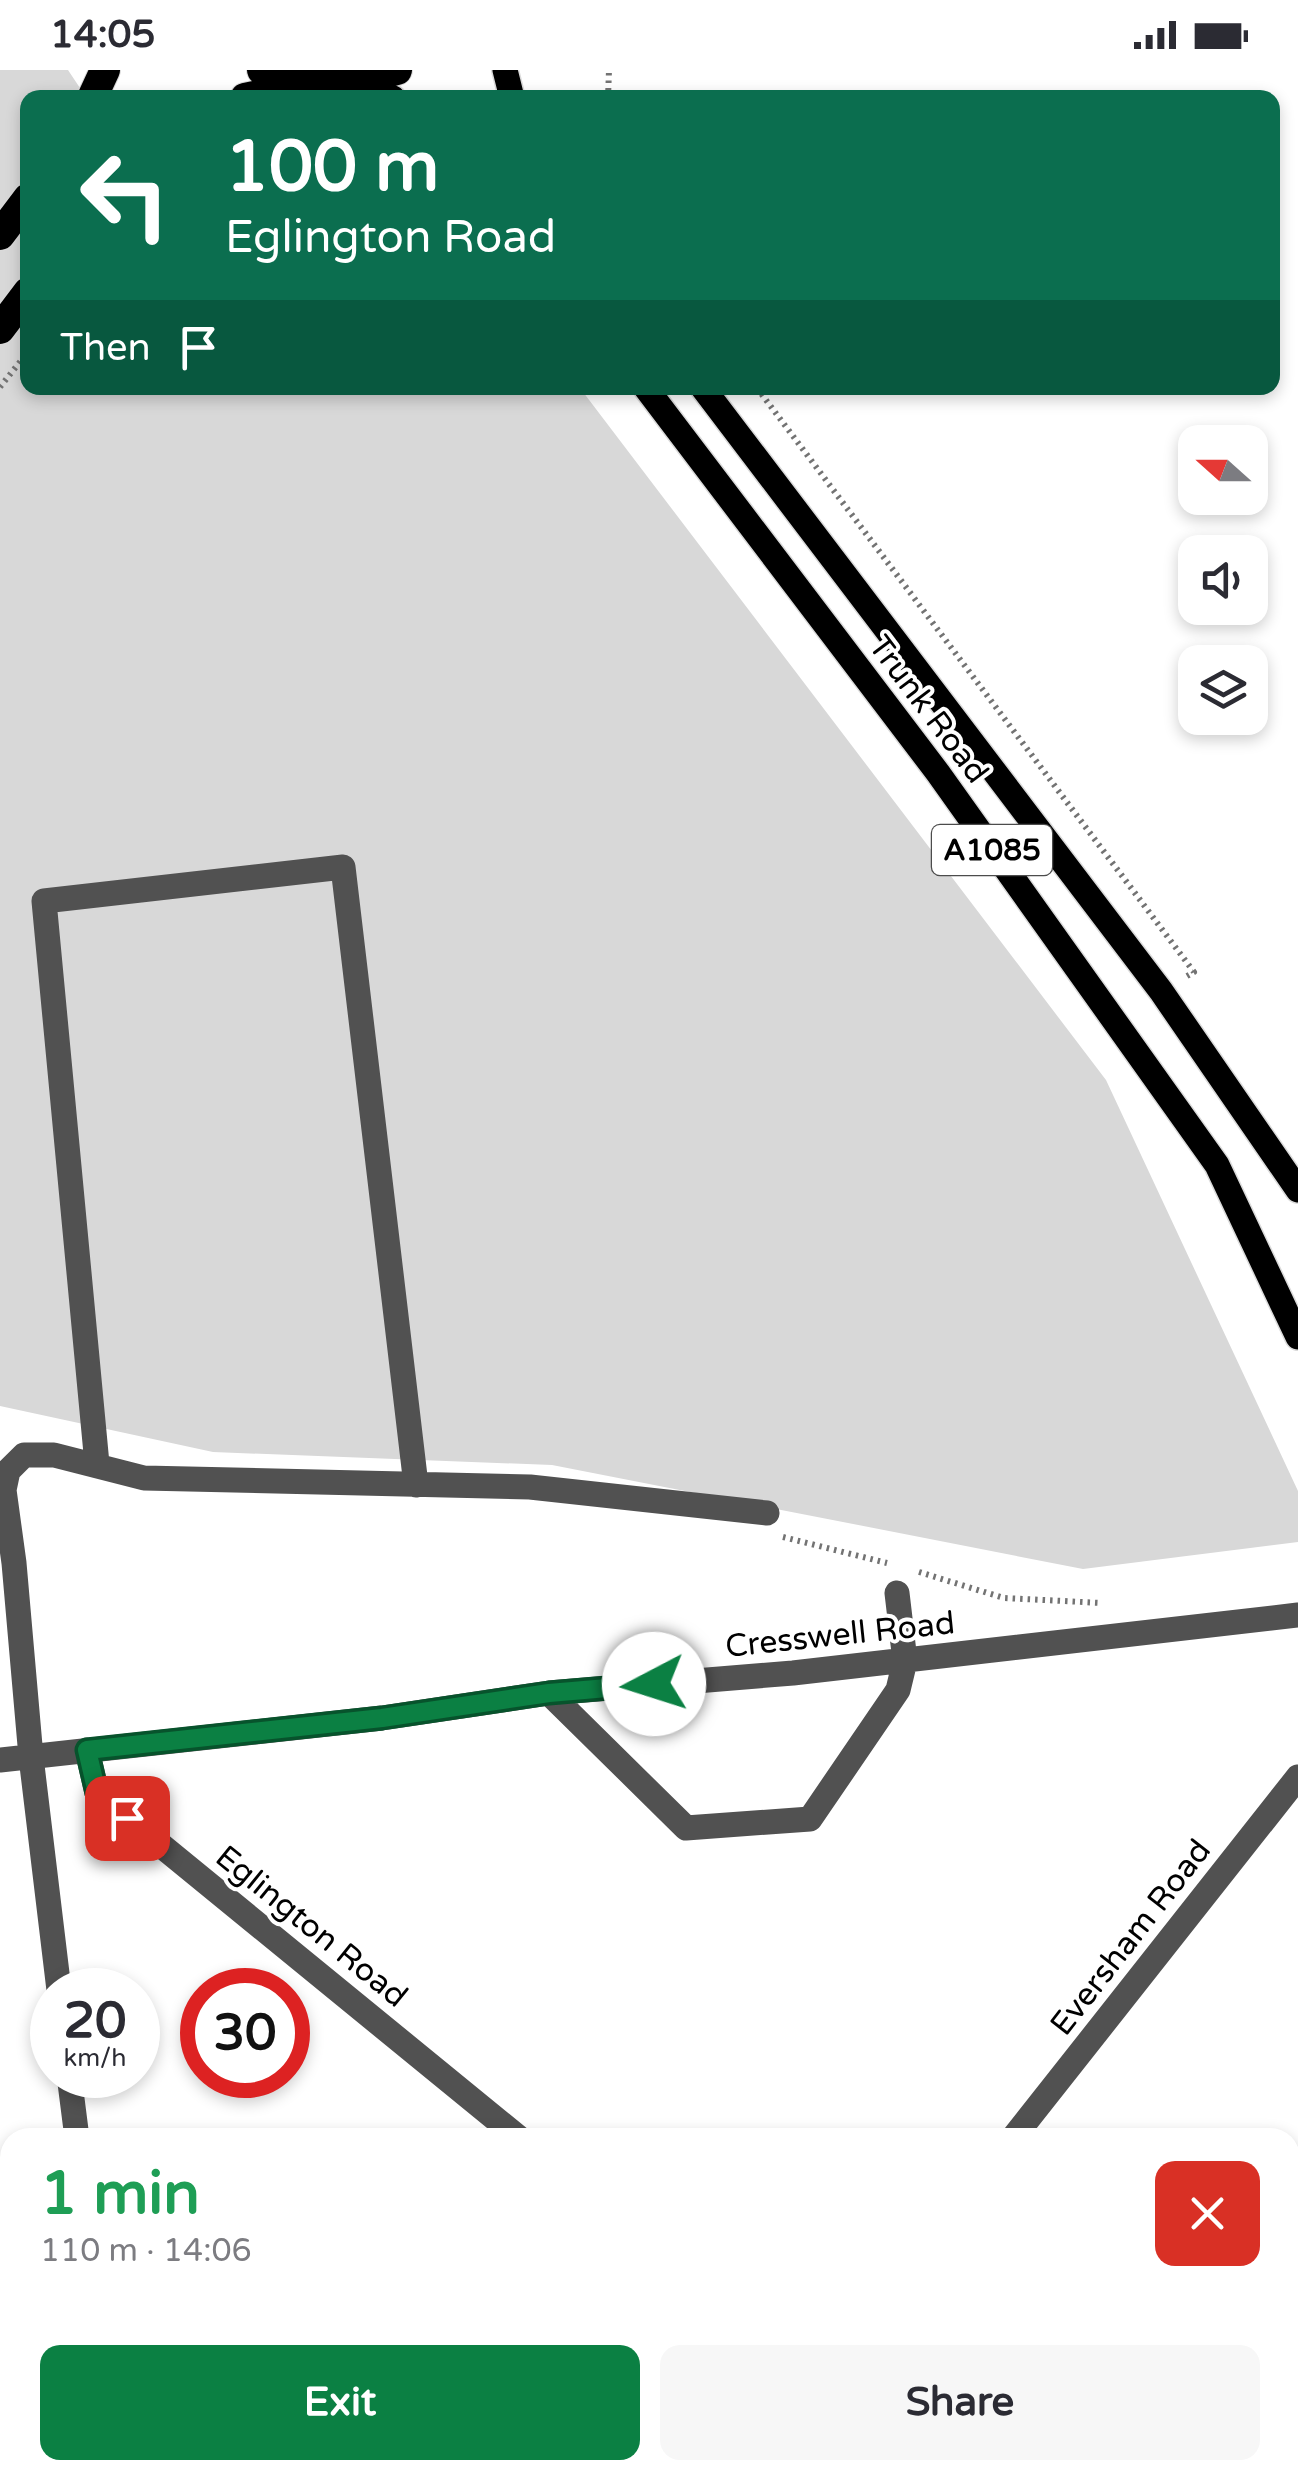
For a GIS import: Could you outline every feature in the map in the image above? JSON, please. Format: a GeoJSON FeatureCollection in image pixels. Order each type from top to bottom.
{"type":"FeatureCollection","features":[{"type":"Feature","properties":{"kind":"highway"},"geometry":{"type":"LineString","coordinates":[[262,70],[291,78],[341,80]]}},
{"type":"Feature","properties":{"kind":"highway"},"geometry":{"type":"LineString","coordinates":[[288,90],[398,70]]}},
{"type":"Feature","properties":{"kind":"highway"},"geometry":{"type":"LineString","coordinates":[[0,235],[20,209]]}},
{"type":"Feature","properties":{"kind":"highway"},"geometry":{"type":"LineString","coordinates":[[0,328],[20,302]]}},
{"type":"Feature","properties":{"kind":"main road"},"geometry":{"type":"LineString","coordinates":[[341,80],[370,90]]}},
{"type":"Feature","properties":{"kind":"main road","name":"Trunk Road"},"geometry":{"type":"LineString","coordinates":[[651,395],[938,773],[1217,1166],[1298,1338]]}},
{"type":"Feature","properties":{"kind":"main road","name":"Trunk Road"},"geometry":{"type":"LineString","coordinates":[[708,395],[1161,991],[1298,1190]]}},
{"type":"Feature","properties":{"kind":"street"},"geometry":{"type":"LineString","coordinates":[[98,1464],[44,901],[343,867],[416,1485]]}},
{"type":"Feature","properties":{"kind":"street"},"geometry":{"type":"LineString","coordinates":[[56,1968],[7,1564],[4,1490],[8,1470],[24,1455],[54,1455],[144,1478],[530,1487],[767,1513]]}},
{"type":"Feature","properties":{"kind":"street"},"geometry":{"type":"LineString","coordinates":[[549,1693],[686,1828],[810,1819],[898,1690],[905,1661],[897,1593]]}},
{"type":"Feature","properties":{"kind":"street","name":"Cresswell Road"},"geometry":{"type":"LineString","coordinates":[[0,1760],[382,1718],[549,1693],[905,1661],[1298,1615]]}},
{"type":"Feature","properties":{"kind":"street","name":"Eglington Road"},"geometry":{"type":"LineString","coordinates":[[87,1750],[97,1793],[507,2128]]}},
{"type":"Feature","properties":{"kind":"street","name":"Eversham Road"},"geometry":{"type":"LineString","coordinates":[[1021,2128],[1298,1776]]}},
{"type":"Feature","properties":{"kind":"street"},"geometry":{"type":"LineString","coordinates":[[72,2098],[76,2128]]}},
{"type":"Feature","properties":{"kind":"path"},"geometry":{"type":"LineString","coordinates":[[0,388],[20,362]]}},
{"type":"Feature","properties":{"kind":"path"},"geometry":{"type":"LineString","coordinates":[[762,395],[1194,972],[1161,991]]}},
{"type":"Feature","properties":{"kind":"path"},"geometry":{"type":"LineString","coordinates":[[767,1513],[769,1533],[898,1565]]}},
{"type":"Feature","properties":{"kind":"path"},"geometry":{"type":"LineString","coordinates":[[916,1571],[1004,1598],[1122,1604]]}},
{"type":"Feature","properties":{"kind":"shaded area"},"geometry":{"type":"Polygon","coordinates":[[[0,70],[68,70],[81,90],[20,90],[20,395],[585,395],[1106,1080],[1298,1491],[1298,1542],[1083,1569],[552,1465],[213,1452],[0,1406],[0,70]]]}},
{"type":"Feature","properties":{"kind":"route"},"geometry":{"type":"LineString","coordinates":[[127,1818],[97,1793],[87,1750],[382,1718],[549,1693],[654,1684]]}}]}
